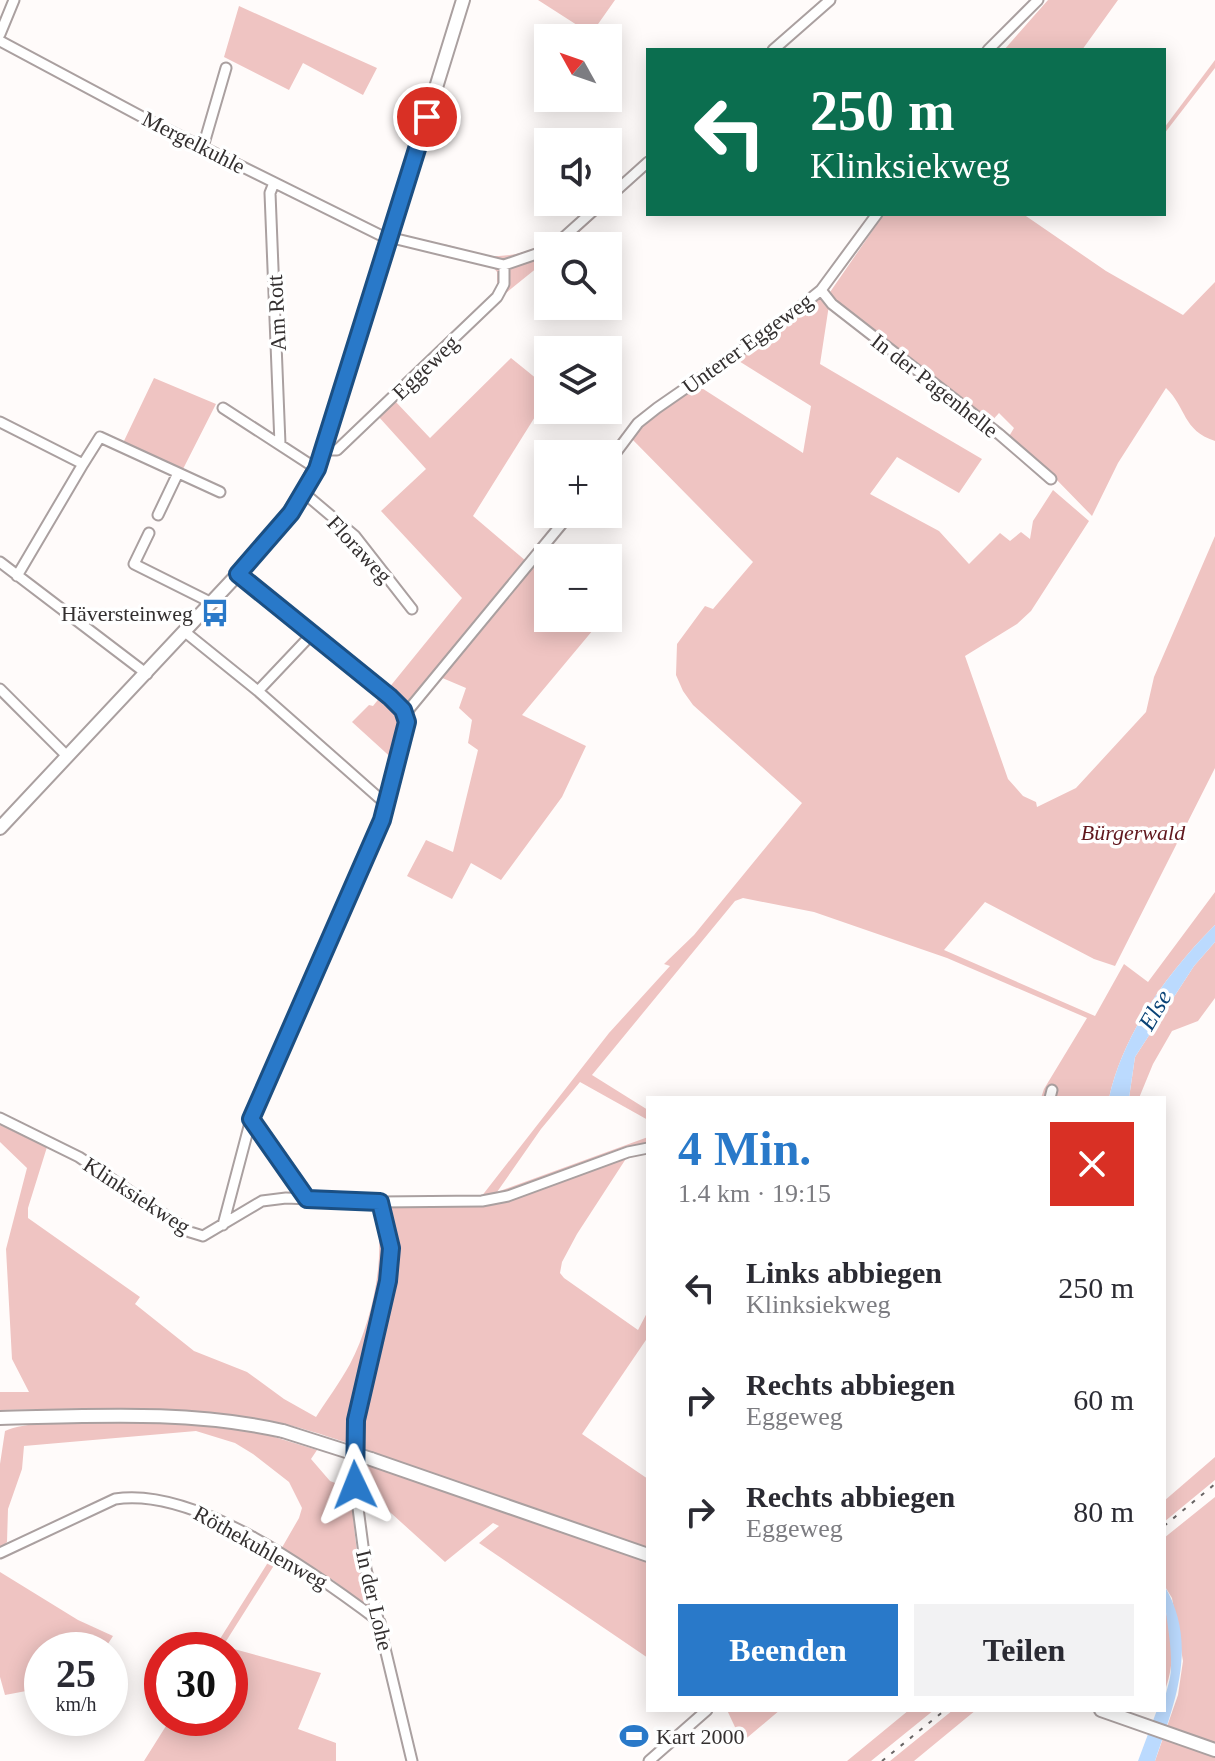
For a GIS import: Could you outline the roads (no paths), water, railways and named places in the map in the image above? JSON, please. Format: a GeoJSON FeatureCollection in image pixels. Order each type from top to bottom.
{"type":"FeatureCollection","features":[{"type":"Feature","properties":{"kind":"main road"},"geometry":{"type":"LineString","coordinates":[[0,828],[272,537],[304,493],[324,450],[463,0]]}},
{"type":"Feature","properties":{"kind":"main road"},"geometry":{"type":"LineString","coordinates":[[0,1418],[164,1416],[228,1421],[283,1431],[646,1554]]}},
{"type":"Feature","properties":{"kind":"main road"},"geometry":{"type":"LineString","coordinates":[[1107,1712],[1215,1750]]}},
{"type":"Feature","properties":{"kind":"street"},"geometry":{"type":"LineString","coordinates":[[0,34],[14,0]]}},
{"type":"Feature","properties":{"kind":"street"},"geometry":{"type":"LineString","coordinates":[[775,48],[830,0]]}},
{"type":"Feature","properties":{"kind":"street"},"geometry":{"type":"LineString","coordinates":[[990,48],[1038,0]]}},
{"type":"Feature","properties":{"kind":"street","name":"Mergelkuhle"},"geometry":{"type":"LineString","coordinates":[[0,41],[274,183],[380,235],[390,236]]}},
{"type":"Feature","properties":{"kind":"street"},"geometry":{"type":"LineString","coordinates":[[203,147],[226,68]]}},
{"type":"Feature","properties":{"kind":"street"},"geometry":{"type":"LineString","coordinates":[[622,185],[646,164]]}},
{"type":"Feature","properties":{"kind":"street","name":"Am Rott"},"geometry":{"type":"LineString","coordinates":[[274,183],[270,193],[280,444]]}},
{"type":"Feature","properties":{"kind":"street"},"geometry":{"type":"LineString","coordinates":[[570,232],[587,216]]}},
{"type":"Feature","properties":{"kind":"street","name":"Unterer Eggeweg"},"geometry":{"type":"LineString","coordinates":[[622,444],[638,423],[657,408],[784,320],[821,290],[876,216]]}},
{"type":"Feature","properties":{"kind":"street"},"geometry":{"type":"LineString","coordinates":[[390,236],[504,265],[534,255]]}},
{"type":"Feature","properties":{"kind":"street","name":"Eggeweg"},"geometry":{"type":"LineString","coordinates":[[324,450],[337,450],[497,297],[504,284],[504,265]]}},
{"type":"Feature","properties":{"kind":"street","name":"In der Pagenhelle"},"geometry":{"type":"LineString","coordinates":[[821,290],[832,304],[999,434],[1051,479]]}},
{"type":"Feature","properties":{"kind":"street"},"geometry":{"type":"LineString","coordinates":[[223,408],[317,469]]}},
{"type":"Feature","properties":{"kind":"street"},"geometry":{"type":"LineString","coordinates":[[0,422],[80,468]]}},
{"type":"Feature","properties":{"kind":"street"},"geometry":{"type":"LineString","coordinates":[[17,576],[100,437],[220,492]]}},
{"type":"Feature","properties":{"kind":"street"},"geometry":{"type":"LineString","coordinates":[[158,515],[178,473]]}},
{"type":"Feature","properties":{"kind":"street","name":"Floraweg"},"geometry":{"type":"LineString","coordinates":[[304,493],[355,536],[412,609]]}},
{"type":"Feature","properties":{"kind":"street"},"geometry":{"type":"LineString","coordinates":[[405,714],[558,528]]}},
{"type":"Feature","properties":{"kind":"street"},"geometry":{"type":"LineString","coordinates":[[149,533],[134,564],[212,603]]}},
{"type":"Feature","properties":{"kind":"street"},"geometry":{"type":"LineString","coordinates":[[0,562],[147,674]]}},
{"type":"Feature","properties":{"kind":"street"},"geometry":{"type":"LineString","coordinates":[[223,1225],[251,1119],[387,805],[407,725],[405,714],[390,697],[238,574]]}},
{"type":"Feature","properties":{"kind":"street"},"geometry":{"type":"LineString","coordinates":[[185,632],[258,691],[387,805]]}},
{"type":"Feature","properties":{"kind":"street"},"geometry":{"type":"LineString","coordinates":[[258,691],[312,634]]}},
{"type":"Feature","properties":{"kind":"street"},"geometry":{"type":"LineString","coordinates":[[0,689],[68,757]]}},
{"type":"Feature","properties":{"kind":"street","name":"Klinksiekweg"},"geometry":{"type":"LineString","coordinates":[[0,1118],[79,1157],[190,1232],[203,1236],[262,1201],[286,1198],[380,1202],[482,1201],[646,1148]]}},
{"type":"Feature","properties":{"kind":"street"},"geometry":{"type":"LineString","coordinates":[[251,1119],[307,1199]]}},
{"type":"Feature","properties":{"kind":"street","name":"In der Lohe"},"geometry":{"type":"LineString","coordinates":[[380,1202],[391,1248],[388,1281],[356,1420],[354,1444],[360,1536],[366,1569],[412,1761]]}},
{"type":"Feature","properties":{"kind":"street","name":"Röthekuhlenweg"},"geometry":{"type":"LineString","coordinates":[[0,1553],[115,1499],[130,1496],[169,1500],[223,1522],[330,1584],[380,1622]]}},
{"type":"Feature","properties":{"kind":"street"},"geometry":{"type":"LineString","coordinates":[[649,1761],[705,1712]]}},
{"type":"Feature","properties":{"kind":"water","name":"Else"},"geometry":{"type":"Polygon","coordinates":[[[1215,925],[1215,942],[1194,966],[1135,1057],[1129,1096],[1110,1096],[1125,1050],[1137,1027],[1181,962],[1215,925]]]}},
{"type":"Feature","properties":{"kind":"water"},"geometry":{"type":"Polygon","coordinates":[[[1166,1589],[1180,1629],[1180,1673],[1170,1717],[1155,1761],[1138,1761],[1156,1712],[1166,1712],[1171,1673],[1166,1589]]]}},
{"type":"Feature","properties":{"kind":"railway"},"geometry":{"type":"LineString","coordinates":[[1166,1524],[1215,1484]]}},
{"type":"Feature","properties":{"kind":"railway"},"geometry":{"type":"LineString","coordinates":[[882,1761],[943,1712]]}},
{"type":"Feature","properties":{"kind":"place","name":"Häversteinweg"},"geometry":{"type":"Point","coordinates":[215,613]}},
{"type":"Feature","properties":{"kind":"place","name":"Kart 2000"},"geometry":{"type":"Point","coordinates":[634,1736]}},
{"type":"Feature","properties":{"kind":"park label","name":"Bürgerwald"},"geometry":{"type":"Point","coordinates":[1133,832]}}]}
